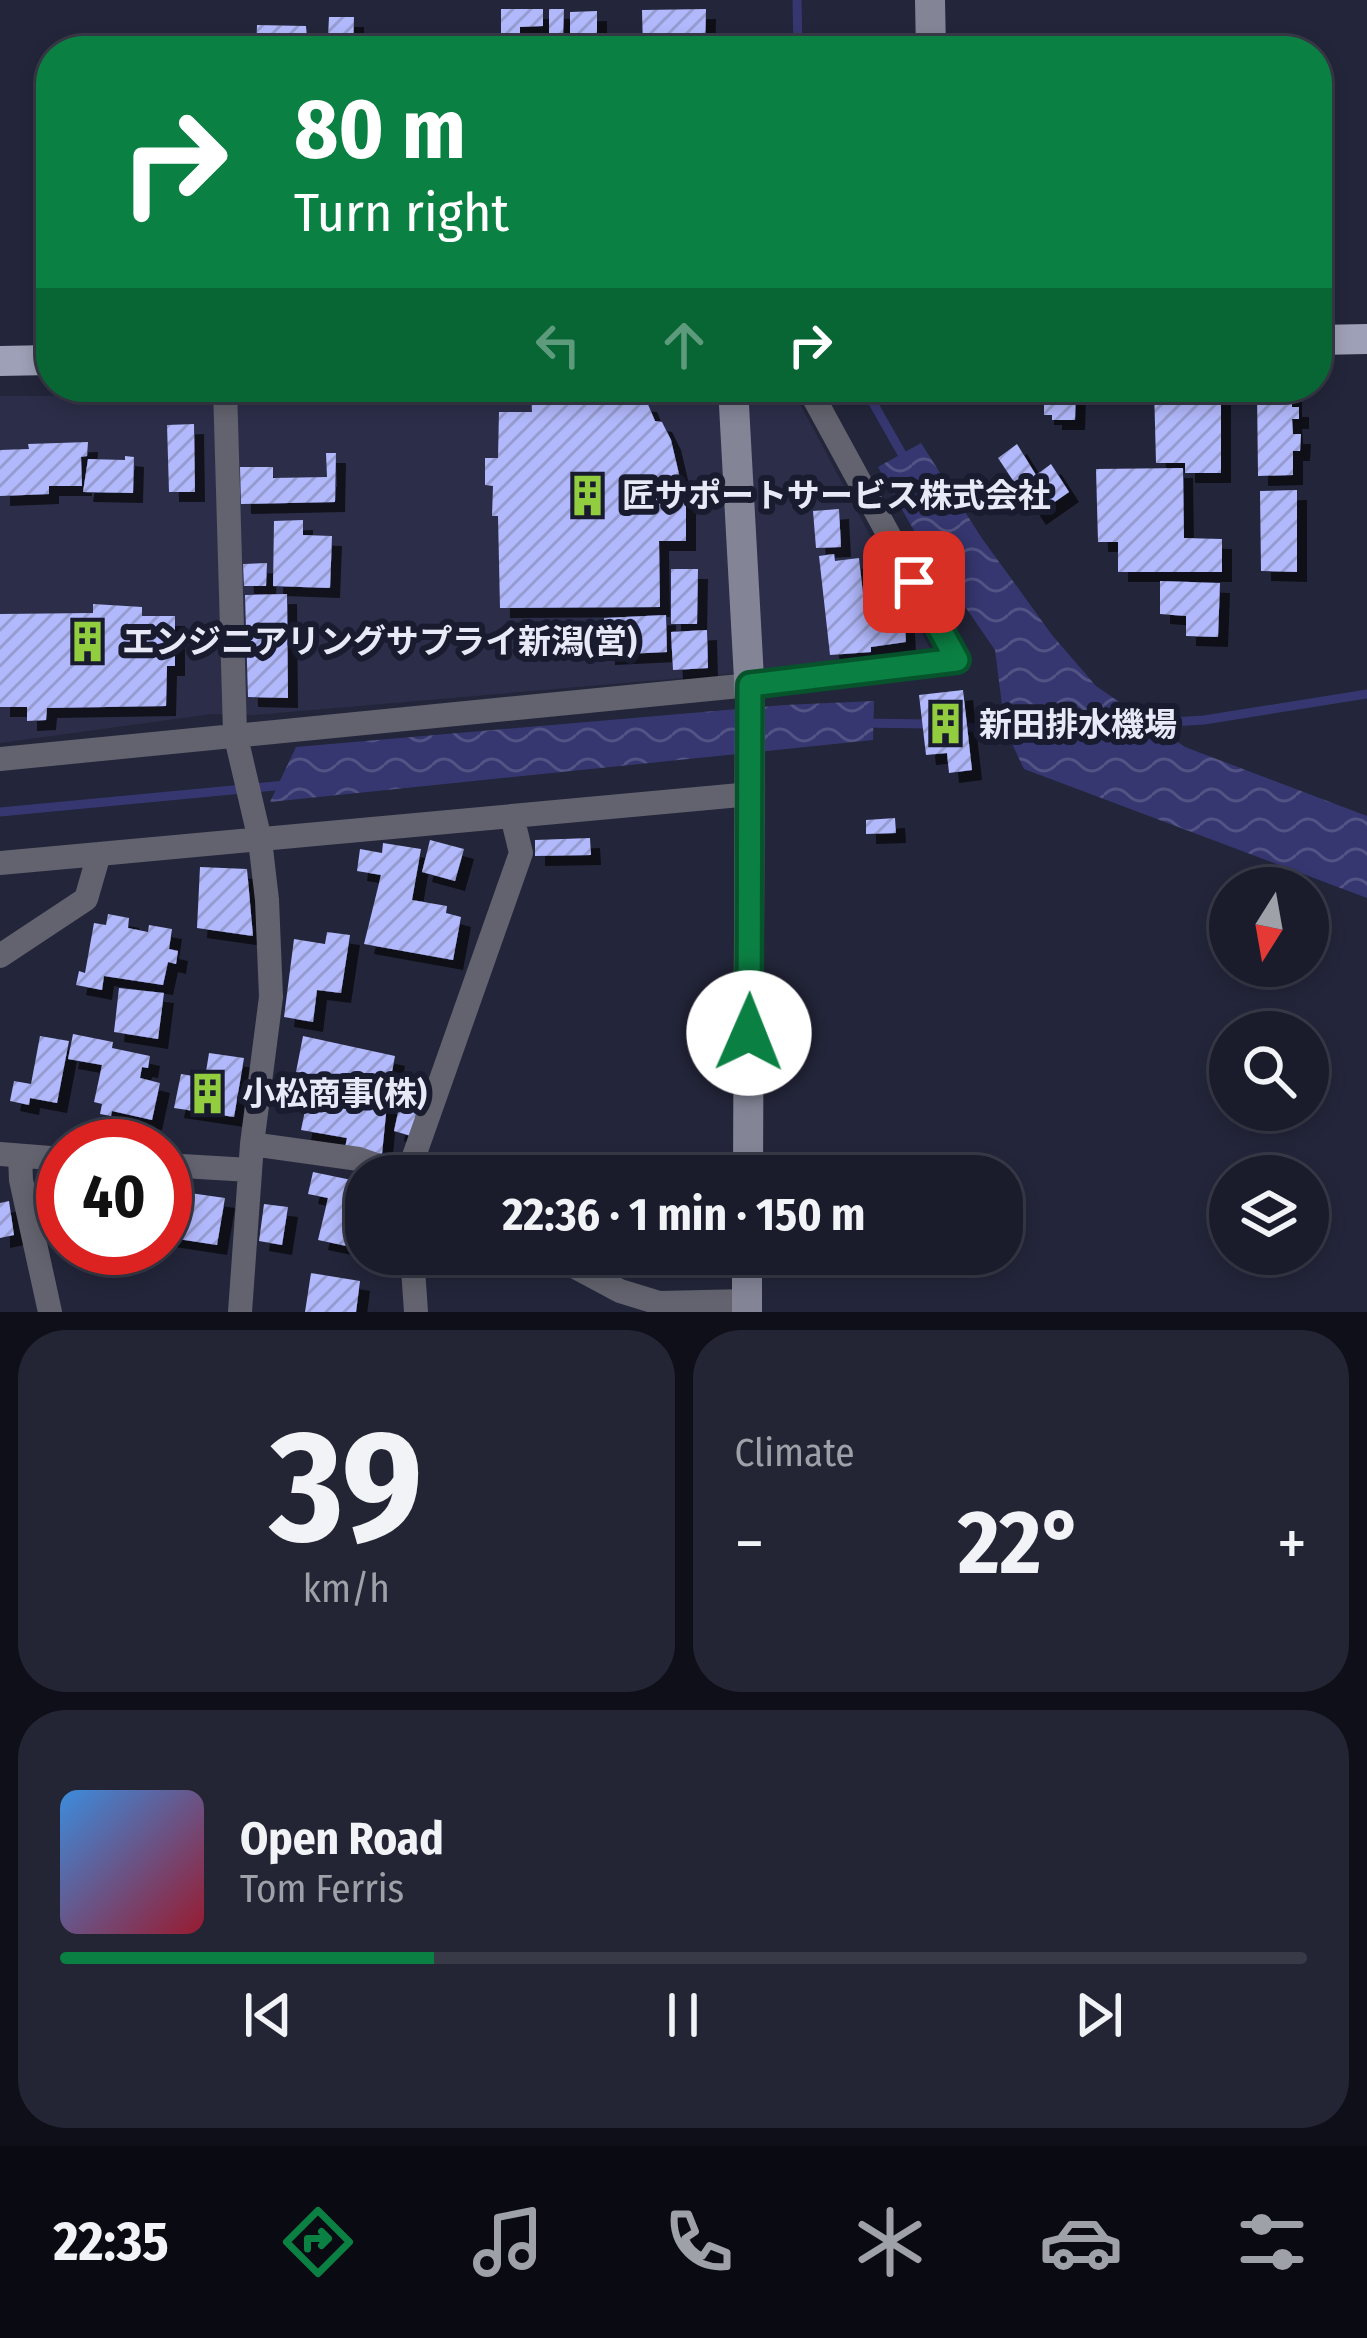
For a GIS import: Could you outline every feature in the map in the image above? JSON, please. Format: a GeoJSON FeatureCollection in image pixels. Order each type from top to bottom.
{"type":"FeatureCollection","features":[{"type":"Feature","properties":{"kind":"main road"},"geometry":{"type":"LineString","coordinates":[[1332,340],[1367,339]]}},
{"type":"Feature","properties":{"kind":"main road"},"geometry":{"type":"LineString","coordinates":[[0,361],[36,360]]}},
{"type":"Feature","properties":{"kind":"street"},"geometry":{"type":"LineString","coordinates":[[930,0],[931,36]]}},
{"type":"Feature","properties":{"kind":"street"},"geometry":{"type":"LineString","coordinates":[[225,402],[237,742],[260,840],[268,900],[271,997],[251,1157],[240,1312]]}},
{"type":"Feature","properties":{"kind":"street"},"geometry":{"type":"LineString","coordinates":[[734,402],[750,691],[748,1155]]}},
{"type":"Feature","properties":{"kind":"street"},"geometry":{"type":"LineString","coordinates":[[0,759],[237,742],[750,691],[957,660],[816,402]]}},
{"type":"Feature","properties":{"kind":"street"},"geometry":{"type":"LineString","coordinates":[[0,863],[512,817],[751,786]]}},
{"type":"Feature","properties":{"kind":"street"},"geometry":{"type":"LineString","coordinates":[[414,1155],[521,854],[512,817]]}},
{"type":"Feature","properties":{"kind":"street"},"geometry":{"type":"LineString","coordinates":[[0,956],[86,899],[99,854]]}},
{"type":"Feature","properties":{"kind":"street"},"geometry":{"type":"LineString","coordinates":[[10,1155],[21,1180],[50,1312]]}},
{"type":"Feature","properties":{"kind":"street"},"geometry":{"type":"LineString","coordinates":[[192,1162],[251,1157],[345,1159]]}},
{"type":"Feature","properties":{"kind":"street"},"geometry":{"type":"LineString","coordinates":[[413,1275],[416,1312]]}},
{"type":"Feature","properties":{"kind":"street"},"geometry":{"type":"LineString","coordinates":[[589,1275],[620,1292],[659,1303],[747,1306],[747,1275]]}},
{"type":"Feature","properties":{"kind":"shaded area"},"geometry":{"type":"Polygon","coordinates":[[[0,396],[36,396],[36,402],[799,402],[931,650],[718,675],[253,715],[212,714],[0,743],[0,396]]]}},
{"type":"Feature","properties":{"kind":"water"},"geometry":{"type":"Polygon","coordinates":[[[921,443],[981,537],[1052,635],[1096,686],[1185,747],[1367,816],[1367,898],[1329,884],[1329,867],[1285,867],[1024,769],[1005,729],[995,650],[921,543],[878,467],[921,443]]]}},
{"type":"Feature","properties":{"kind":"water"},"geometry":{"type":"Polygon","coordinates":[[[874,701],[873,740],[270,802],[296,747],[874,701]]]}},
{"type":"Feature","properties":{"kind":"building"},"geometry":{"type":"Polygon","coordinates":[[[501,9],[543,9],[543,26],[520,27],[520,36],[501,36],[501,9]]]}},
{"type":"Feature","properties":{"kind":"building"},"geometry":{"type":"Polygon","coordinates":[[[549,9],[564,9],[563,36],[549,36],[549,9]]]}},
{"type":"Feature","properties":{"kind":"building"},"geometry":{"type":"Polygon","coordinates":[[[706,9],[705,36],[643,36],[642,10],[706,9]]]}},
{"type":"Feature","properties":{"kind":"building"},"geometry":{"type":"Polygon","coordinates":[[[597,11],[597,36],[570,36],[570,12],[597,11]]]}},
{"type":"Feature","properties":{"kind":"building"},"geometry":{"type":"Polygon","coordinates":[[[329,17],[354,17],[353,36],[328,36],[329,17]]]}},
{"type":"Feature","properties":{"kind":"building"},"geometry":{"type":"Polygon","coordinates":[[[257,25],[306,26],[307,36],[257,36],[257,25]]]}},
{"type":"Feature","properties":{"kind":"building","name":"匠サポートサービス株式会社"},"geometry":{"type":"Polygon","coordinates":[[[531,402],[647,402],[671,440],[686,504],[686,541],[659,541],[660,607],[500,608],[498,516],[492,516],[493,486],[485,485],[485,458],[498,458],[499,412],[532,412],[531,402]]]}},
{"type":"Feature","properties":{"kind":"building"},"geometry":{"type":"Polygon","coordinates":[[[1044,402],[1076,402],[1075,420],[1052,420],[1052,415],[1044,415],[1044,402]]]}},
{"type":"Feature","properties":{"kind":"building"},"geometry":{"type":"Polygon","coordinates":[[[1154,402],[1221,402],[1221,473],[1185,473],[1185,463],[1156,463],[1154,402]]]}},
{"type":"Feature","properties":{"kind":"building"},"geometry":{"type":"Polygon","coordinates":[[[1257,402],[1292,402],[1292,407],[1299,407],[1299,419],[1292,419],[1293,434],[1301,434],[1300,451],[1293,451],[1293,475],[1258,476],[1257,402]]]}},
{"type":"Feature","properties":{"kind":"building"},"geometry":{"type":"Polygon","coordinates":[[[194,424],[195,492],[169,492],[167,425],[194,424]]]}},
{"type":"Feature","properties":{"kind":"building"},"geometry":{"type":"Polygon","coordinates":[[[88,442],[87,456],[81,457],[82,486],[49,486],[49,494],[0,496],[0,450],[88,442]]]}},
{"type":"Feature","properties":{"kind":"building"},"geometry":{"type":"Polygon","coordinates":[[[1017,444],[1036,475],[1051,464],[1069,492],[1036,515],[998,458],[1017,444]]]}},
{"type":"Feature","properties":{"kind":"building"},"geometry":{"type":"Polygon","coordinates":[[[326,453],[336,453],[335,502],[241,504],[240,467],[273,467],[273,478],[327,477],[326,453]]]}},
{"type":"Feature","properties":{"kind":"building"},"geometry":{"type":"Polygon","coordinates":[[[125,456],[134,457],[133,493],[83,492],[88,459],[125,460],[125,456]]]}},
{"type":"Feature","properties":{"kind":"building"},"geometry":{"type":"Polygon","coordinates":[[[1183,468],[1184,538],[1222,539],[1222,572],[1118,572],[1118,542],[1098,542],[1096,469],[1183,468]]]}},
{"type":"Feature","properties":{"kind":"building"},"geometry":{"type":"Polygon","coordinates":[[[1297,490],[1297,572],[1261,571],[1260,491],[1297,490]]]}},
{"type":"Feature","properties":{"kind":"building"},"geometry":{"type":"Polygon","coordinates":[[[839,509],[841,547],[816,548],[813,511],[839,509]]]}},
{"type":"Feature","properties":{"kind":"building"},"geometry":{"type":"Polygon","coordinates":[[[303,520],[303,535],[332,536],[330,588],[273,586],[274,521],[303,520]]]}},
{"type":"Feature","properties":{"kind":"building"},"geometry":{"type":"Polygon","coordinates":[[[834,554],[835,561],[859,558],[865,612],[904,609],[906,642],[871,647],[871,652],[830,655],[819,556],[834,554]]]}},
{"type":"Feature","properties":{"kind":"building"},"geometry":{"type":"Polygon","coordinates":[[[267,563],[266,586],[244,586],[243,564],[267,563]]]}},
{"type":"Feature","properties":{"kind":"building"},"geometry":{"type":"Polygon","coordinates":[[[671,569],[698,569],[697,624],[671,624],[671,569]]]}},
{"type":"Feature","properties":{"kind":"building"},"geometry":{"type":"Polygon","coordinates":[[[1160,581],[1220,583],[1218,637],[1186,636],[1186,616],[1160,614],[1160,581]]]}},
{"type":"Feature","properties":{"kind":"building"},"geometry":{"type":"Polygon","coordinates":[[[287,594],[288,698],[248,697],[245,595],[287,594]]]}},
{"type":"Feature","properties":{"kind":"building","name":"エンジニアリングサプライ新潟(営)"},"geometry":{"type":"Polygon","coordinates":[[[93,604],[142,607],[142,616],[175,616],[175,666],[167,666],[166,706],[47,708],[46,720],[27,721],[27,707],[0,707],[0,614],[93,613],[93,604]]]}},
{"type":"Feature","properties":{"kind":"building"},"geometry":{"type":"Polygon","coordinates":[[[666,615],[667,652],[605,655],[604,618],[666,615]]]}},
{"type":"Feature","properties":{"kind":"building"},"geometry":{"type":"Polygon","coordinates":[[[707,630],[708,668],[673,670],[671,632],[707,630]]]}},
{"type":"Feature","properties":{"kind":"building","name":"新田排水機場"},"geometry":{"type":"Polygon","coordinates":[[[963,690],[972,770],[949,773],[947,753],[926,755],[919,695],[963,690]]]}},
{"type":"Feature","properties":{"kind":"building"},"geometry":{"type":"Polygon","coordinates":[[[895,818],[896,833],[866,834],[866,820],[895,818]]]}},
{"type":"Feature","properties":{"kind":"building"},"geometry":{"type":"Polygon","coordinates":[[[590,838],[591,855],[535,856],[535,840],[590,838]]]}},
{"type":"Feature","properties":{"kind":"building"},"geometry":{"type":"Polygon","coordinates":[[[430,840],[464,849],[455,881],[422,872],[430,840]]]}},
{"type":"Feature","properties":{"kind":"building"},"geometry":{"type":"Polygon","coordinates":[[[383,843],[421,849],[412,900],[447,906],[446,913],[461,917],[453,960],[364,944],[381,875],[357,871],[360,849],[382,853],[383,843]]]}},
{"type":"Feature","properties":{"kind":"building"},"geometry":{"type":"Polygon","coordinates":[[[200,867],[247,869],[253,936],[197,928],[200,867]]]}},
{"type":"Feature","properties":{"kind":"building"},"geometry":{"type":"Polygon","coordinates":[[[108,914],[129,918],[128,928],[172,929],[169,949],[178,951],[176,964],[168,962],[163,985],[104,976],[102,990],[76,985],[79,971],[85,973],[94,923],[106,925],[108,914]]]}},
{"type":"Feature","properties":{"kind":"building"},"geometry":{"type":"Polygon","coordinates":[[[327,932],[350,935],[341,993],[317,990],[313,1022],[284,1017],[294,939],[325,944],[327,932]]]}},
{"type":"Feature","properties":{"kind":"building"},"geometry":{"type":"Polygon","coordinates":[[[119,988],[164,993],[158,1039],[114,1032],[119,988]]]}},
{"type":"Feature","properties":{"kind":"building"},"geometry":{"type":"Polygon","coordinates":[[[73,1034],[150,1056],[140,1078],[160,1083],[152,1119],[112,1111],[111,1116],[100,1114],[102,1104],[94,1102],[102,1065],[68,1059],[73,1034]]]}},
{"type":"Feature","properties":{"kind":"building"},"geometry":{"type":"Polygon","coordinates":[[[40,1036],[69,1041],[57,1103],[30,1098],[29,1105],[10,1101],[14,1081],[31,1084],[40,1036]]]}},
{"type":"Feature","properties":{"kind":"building"},"geometry":{"type":"Polygon","coordinates":[[[303,1036],[395,1056],[388,1093],[375,1090],[372,1101],[387,1104],[382,1154],[345,1148],[347,1138],[301,1130],[308,1096],[324,1099],[328,1077],[296,1072],[303,1036]]]}},
{"type":"Feature","properties":{"kind":"building","name":"小松商事(株)"},"geometry":{"type":"Polygon","coordinates":[[[209,1053],[244,1058],[234,1117],[174,1108],[181,1074],[205,1078],[209,1053]]]}},
{"type":"Feature","properties":{"kind":"building"},"geometry":{"type":"Polygon","coordinates":[[[406,1075],[424,1079],[411,1136],[394,1131],[406,1075]]]}},
{"type":"Feature","properties":{"kind":"building"},"geometry":{"type":"Polygon","coordinates":[[[313,1172],[345,1179],[345,1246],[318,1240],[328,1198],[308,1194],[313,1172]]]}},
{"type":"Feature","properties":{"kind":"building"},"geometry":{"type":"Polygon","coordinates":[[[192,1193],[225,1198],[217,1245],[192,1241],[192,1193]]]}},
{"type":"Feature","properties":{"kind":"building"},"geometry":{"type":"Polygon","coordinates":[[[9,1201],[14,1235],[0,1238],[0,1203],[9,1201]]]}},
{"type":"Feature","properties":{"kind":"building"},"geometry":{"type":"Polygon","coordinates":[[[264,1204],[288,1207],[282,1245],[259,1241],[264,1204]]]}},
{"type":"Feature","properties":{"kind":"building"},"geometry":{"type":"Polygon","coordinates":[[[311,1273],[360,1281],[356,1312],[305,1312],[311,1273]]]}},
{"type":"Feature","properties":{"kind":"waterway"},"geometry":{"type":"LineString","coordinates":[[797,0],[798,36]]}},
{"type":"Feature","properties":{"kind":"waterway"},"geometry":{"type":"LineString","coordinates":[[873,402],[906,461]]}},
{"type":"Feature","properties":{"kind":"waterway"},"geometry":{"type":"LineString","coordinates":[[1140,724],[1204,720],[1367,694]]}},
{"type":"Feature","properties":{"kind":"waterway"},"geometry":{"type":"LineString","coordinates":[[862,723],[929,724]]}},
{"type":"Feature","properties":{"kind":"waterway"},"geometry":{"type":"LineString","coordinates":[[958,726],[1013,732]]}},
{"type":"Feature","properties":{"kind":"waterway"},"geometry":{"type":"LineString","coordinates":[[0,812],[285,785]]}},
{"type":"Feature","properties":{"kind":"place","name":"匠サポートサービス株式会社"},"geometry":{"type":"Point","coordinates":[588,495]}},
{"type":"Feature","properties":{"kind":"place","name":"エンジニアリングサプライ新潟(営)"},"geometry":{"type":"Point","coordinates":[88,641]}},
{"type":"Feature","properties":{"kind":"place","name":"新田排水機場"},"geometry":{"type":"Point","coordinates":[945,724]}},
{"type":"Feature","properties":{"kind":"place","name":"小松商事(株)"},"geometry":{"type":"Point","coordinates":[208,1093]}},
{"type":"Feature","properties":{"kind":"route"},"geometry":{"type":"LineString","coordinates":[[749,1033],[750,685],[957,660],[914,582]]}}]}
